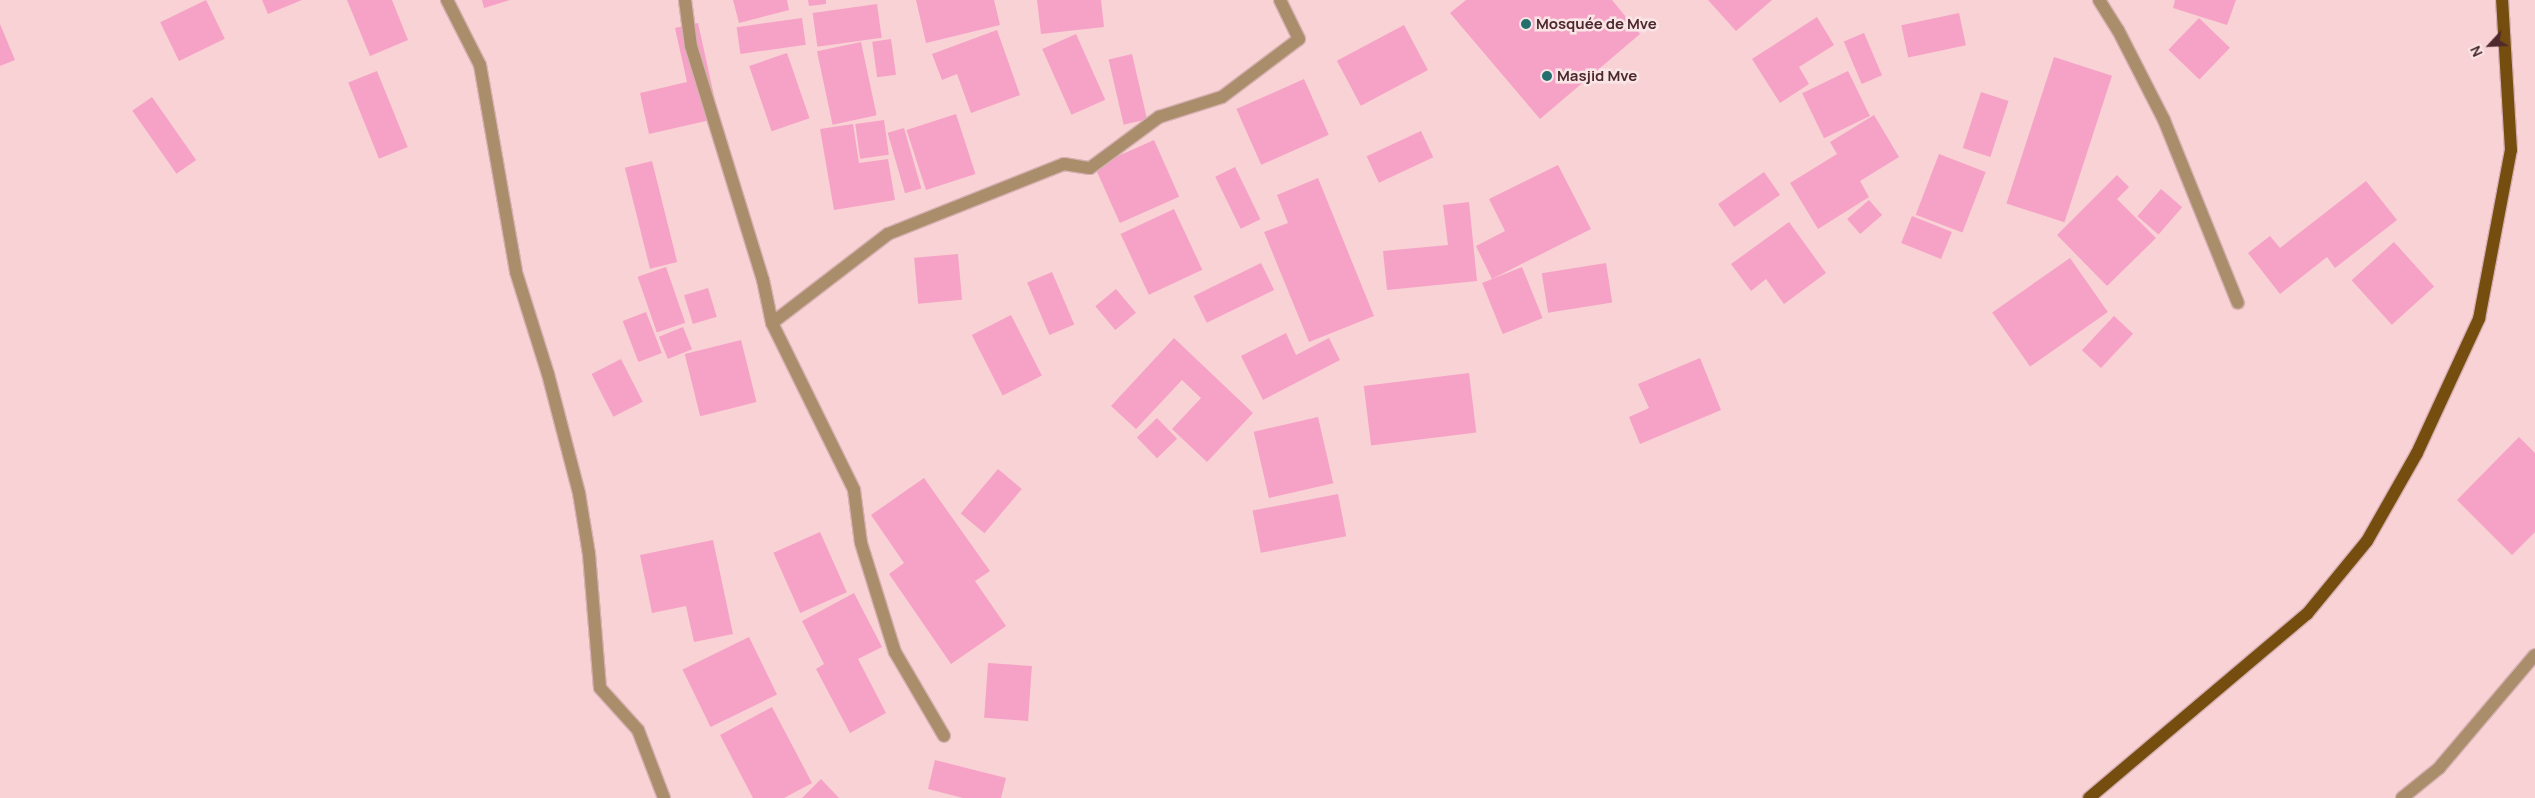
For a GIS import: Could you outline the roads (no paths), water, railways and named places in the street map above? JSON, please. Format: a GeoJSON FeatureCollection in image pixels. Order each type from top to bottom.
{"type":"FeatureCollection","features":[{"type":"Feature","properties":{"kind":"main road"},"geometry":{"type":"LineString","coordinates":[[2089,798],[2307,614],[2367,542],[2417,453],[2479,319],[2511,150],[2502,0]]}},
{"type":"Feature","properties":{"kind":"street"},"geometry":{"type":"LineString","coordinates":[[447,0],[480,65],[516,272],[548,374],[579,493],[589,554],[600,688],[638,730],[664,798]]}},
{"type":"Feature","properties":{"kind":"street"},"geometry":{"type":"LineString","coordinates":[[685,0],[691,46],[763,280],[772,323],[854,490],[861,543],[895,652],[944,736]]}},
{"type":"Feature","properties":{"kind":"street"},"geometry":{"type":"LineString","coordinates":[[772,323],[888,234],[1064,164],[1090,168],[1159,117],[1222,97],[1299,39],[1280,0]]}},
{"type":"Feature","properties":{"kind":"street"},"geometry":{"type":"LineString","coordinates":[[2099,0],[2118,30],[2164,120],[2238,303]]}},
{"type":"Feature","properties":{"kind":"street"},"geometry":{"type":"LineString","coordinates":[[2402,798],[2439,768],[2535,656]]}},
{"type":"Feature","properties":{"kind":"place","name":"Mosquée de Mve"},"geometry":{"type":"Point","coordinates":[1526,24]}},
{"type":"Feature","properties":{"kind":"place","name":"Masjid Mve"},"geometry":{"type":"Point","coordinates":[1547,76]}}]}
